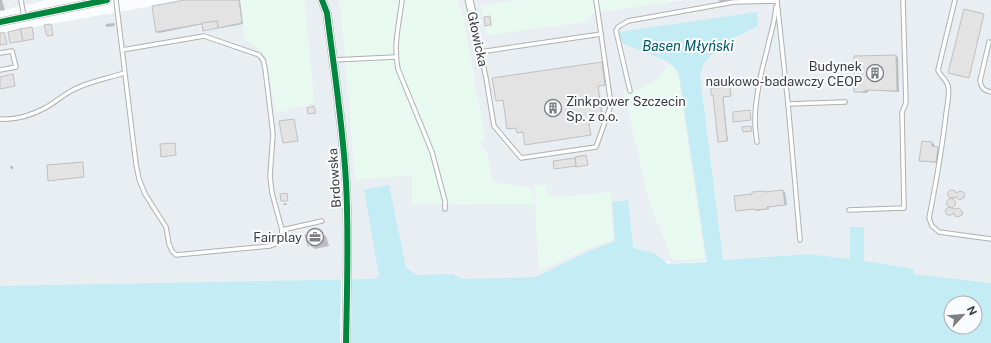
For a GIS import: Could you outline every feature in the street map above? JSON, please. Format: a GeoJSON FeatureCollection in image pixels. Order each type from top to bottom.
{"type":"FeatureCollection","features":[{"type":"Feature","properties":{"kind":"street"},"geometry":{"type":"LineString","coordinates":[[0,22],[107,0]]}},
{"type":"Feature","properties":{"kind":"street","name":"Głowicka"},"geometry":{"type":"LineString","coordinates":[[469,0],[473,16]]}},
{"type":"Feature","properties":{"kind":"street","name":"Brdowska"},"geometry":{"type":"LineString","coordinates":[[324,1],[333,60],[346,176],[348,265],[346,343]]}},
{"type":"Feature","properties":{"kind":"lane"},"geometry":{"type":"LineString","coordinates":[[21,0],[24,17]]}},
{"type":"Feature","properties":{"kind":"lane"},"geometry":{"type":"LineString","coordinates":[[116,0],[124,73],[139,180],[145,194],[166,227],[169,244],[172,250],[176,255],[270,246],[276,244],[281,238],[282,230],[272,193],[270,176],[273,134],[263,60],[259,55],[204,36],[122,50]]}},
{"type":"Feature","properties":{"kind":"lane"},"geometry":{"type":"LineString","coordinates":[[402,0],[396,36],[396,58],[398,69],[432,152],[446,209]]}},
{"type":"Feature","properties":{"kind":"lane"},"geometry":{"type":"LineString","coordinates":[[480,52],[601,34],[596,0]]}},
{"type":"Feature","properties":{"kind":"lane"},"geometry":{"type":"LineString","coordinates":[[630,91],[616,31],[622,23],[734,2],[776,0]]}},
{"type":"Feature","properties":{"kind":"lane"},"geometry":{"type":"LineString","coordinates":[[776,0],[788,104],[800,240]]}},
{"type":"Feature","properties":{"kind":"lane"},"geometry":{"type":"LineString","coordinates":[[757,142],[755,121],[756,110],[766,51],[774,23],[776,0]]}},
{"type":"Feature","properties":{"kind":"lane"},"geometry":{"type":"LineString","coordinates":[[849,210],[904,208],[902,112],[906,103],[904,0]]}},
{"type":"Feature","properties":{"kind":"lane"},"geometry":{"type":"LineString","coordinates":[[956,0],[938,70],[948,86],[948,97],[942,148],[929,218],[932,226],[939,232],[991,240]]}},
{"type":"Feature","properties":{"kind":"lane","name":"Głowicka"},"geometry":{"type":"LineString","coordinates":[[473,16],[494,126],[522,158],[596,147],[611,105],[601,34]]}},
{"type":"Feature","properties":{"kind":"lane"},"geometry":{"type":"LineString","coordinates":[[989,42],[980,81],[981,86],[986,91],[991,92]]}},
{"type":"Feature","properties":{"kind":"lane"},"geometry":{"type":"LineString","coordinates":[[0,53],[12,51],[16,67],[0,70]]}},
{"type":"Feature","properties":{"kind":"lane"},"geometry":{"type":"LineString","coordinates":[[333,60],[396,58]]}},
{"type":"Feature","properties":{"kind":"lane"},"geometry":{"type":"LineString","coordinates":[[0,118],[9,119],[31,114],[46,108],[63,95],[78,88],[124,73]]}},
{"type":"Feature","properties":{"kind":"lane"},"geometry":{"type":"LineString","coordinates":[[788,104],[845,102]]}},
{"type":"Feature","properties":{"kind":"lane"},"geometry":{"type":"LineString","coordinates":[[282,230],[322,221]]}},
{"type":"Feature","properties":{"kind":"shaded area"},"geometry":{"type":"Polygon","coordinates":[[[0,0],[47,0],[0,11],[0,0]]]}},
{"type":"Feature","properties":{"kind":"shaded area"},"geometry":{"type":"Polygon","coordinates":[[[180,0],[589,0],[591,13],[684,0],[991,0],[991,283],[914,274],[914,269],[808,254],[668,264],[671,261],[652,262],[538,284],[0,325],[0,33],[180,0]]]}},
{"type":"Feature","properties":{"kind":"shaded area"},"geometry":{"type":"Polygon","coordinates":[[[240,0],[301,0],[305,3],[314,103],[276,113],[266,57],[244,39],[240,0]]]}},
{"type":"Feature","properties":{"kind":"shaded area"},"geometry":{"type":"Polygon","coordinates":[[[339,0],[392,0],[392,2],[407,0],[459,0],[464,18],[485,139],[480,143],[487,152],[493,182],[526,187],[533,191],[534,205],[412,204],[412,175],[355,180],[339,0]]]}},
{"type":"Feature","properties":{"kind":"shaded area"},"geometry":{"type":"Polygon","coordinates":[[[518,0],[682,0],[591,13],[590,18],[586,22],[487,35],[485,26],[491,25],[490,16],[484,17],[481,5],[518,0]]]}},
{"type":"Feature","properties":{"kind":"shaded area"},"geometry":{"type":"Polygon","coordinates":[[[668,64],[675,68],[678,74],[705,258],[673,261],[650,205],[623,90],[639,90],[659,78],[668,64]]]}},
{"type":"Feature","properties":{"kind":"shaded area"},"geometry":{"type":"Polygon","coordinates":[[[534,185],[545,185],[549,197],[611,192],[613,240],[589,248],[539,271],[534,185]]]}},
{"type":"Feature","properties":{"kind":"water","name":"Basen Młyński"},"geometry":{"type":"Polygon","coordinates":[[[757,12],[758,26],[723,43],[703,64],[700,76],[723,260],[808,254],[850,259],[850,227],[864,227],[864,261],[914,269],[914,274],[991,283],[991,343],[0,343],[0,286],[375,279],[379,275],[364,190],[389,185],[406,267],[416,275],[452,274],[463,279],[536,277],[587,252],[615,241],[612,202],[628,200],[633,248],[654,253],[668,264],[707,262],[679,74],[669,62],[622,43],[619,32],[757,12]]]}},
{"type":"Feature","properties":{"kind":"pier"},"geometry":{"type":"Polygon","coordinates":[[[341,278],[352,278],[351,343],[340,343],[341,278]]]}},
{"type":"Feature","properties":{"kind":"building"},"geometry":{"type":"Polygon","coordinates":[[[185,0],[239,0],[242,23],[218,28],[217,21],[156,32],[152,6],[185,0]]]}},
{"type":"Feature","properties":{"kind":"building"},"geometry":{"type":"Polygon","coordinates":[[[964,9],[984,14],[969,78],[948,73],[964,9]]]}},
{"type":"Feature","properties":{"kind":"building"},"geometry":{"type":"Polygon","coordinates":[[[490,16],[491,25],[485,26],[484,17],[490,16]]]}},
{"type":"Feature","properties":{"kind":"building"},"geometry":{"type":"Polygon","coordinates":[[[217,21],[218,28],[203,31],[202,23],[217,21]]]}},
{"type":"Feature","properties":{"kind":"building"},"geometry":{"type":"Polygon","coordinates":[[[51,24],[53,35],[47,36],[44,25],[51,24]]]}},
{"type":"Feature","properties":{"kind":"building"},"geometry":{"type":"Polygon","coordinates":[[[32,27],[34,39],[23,41],[20,29],[32,27]]]}},
{"type":"Feature","properties":{"kind":"building"},"geometry":{"type":"Polygon","coordinates":[[[20,29],[23,41],[10,43],[8,32],[20,29]]]}},
{"type":"Feature","properties":{"kind":"building"},"geometry":{"type":"Polygon","coordinates":[[[4,32],[7,44],[0,45],[0,33],[4,32]]]}},
{"type":"Feature","properties":{"kind":"building","name":"Budynek naukowo-badawczy CEOP"},"geometry":{"type":"Polygon","coordinates":[[[896,55],[897,91],[867,90],[863,92],[854,92],[854,56],[896,55]]]}},
{"type":"Feature","properties":{"kind":"building","name":"Zinkpower Szczecin Sp. z o.o."},"geometry":{"type":"Polygon","coordinates":[[[602,62],[605,85],[598,86],[602,115],[593,116],[594,122],[589,123],[591,135],[525,145],[523,132],[517,133],[516,128],[507,129],[503,100],[496,101],[492,78],[602,62]]]}},
{"type":"Feature","properties":{"kind":"building"},"geometry":{"type":"Polygon","coordinates":[[[13,74],[15,86],[0,89],[0,77],[13,74]]]}},
{"type":"Feature","properties":{"kind":"building"},"geometry":{"type":"Polygon","coordinates":[[[730,87],[731,96],[723,97],[727,141],[718,142],[711,88],[730,87]]]}},
{"type":"Feature","properties":{"kind":"building"},"geometry":{"type":"Polygon","coordinates":[[[314,106],[316,113],[308,114],[307,108],[314,106]]]}},
{"type":"Feature","properties":{"kind":"building"},"geometry":{"type":"Polygon","coordinates":[[[750,110],[751,120],[733,122],[733,112],[750,110]]]}},
{"type":"Feature","properties":{"kind":"building"},"geometry":{"type":"Polygon","coordinates":[[[294,119],[298,141],[283,143],[279,121],[294,119]]]}},
{"type":"Feature","properties":{"kind":"building"},"geometry":{"type":"Polygon","coordinates":[[[751,126],[752,131],[743,132],[742,127],[751,126]]]}},
{"type":"Feature","properties":{"kind":"building"},"geometry":{"type":"Polygon","coordinates":[[[922,141],[932,142],[932,146],[938,147],[936,162],[919,161],[922,141]]]}},
{"type":"Feature","properties":{"kind":"building"},"geometry":{"type":"Polygon","coordinates":[[[175,143],[176,155],[161,157],[160,144],[175,143]]]}},
{"type":"Feature","properties":{"kind":"building"},"geometry":{"type":"Polygon","coordinates":[[[586,155],[588,165],[576,167],[575,157],[586,155]]]}},
{"type":"Feature","properties":{"kind":"building"},"geometry":{"type":"Polygon","coordinates":[[[575,158],[576,166],[554,169],[553,161],[575,158]]]}},
{"type":"Feature","properties":{"kind":"building"},"geometry":{"type":"Polygon","coordinates":[[[83,162],[84,177],[48,181],[47,165],[83,162]]]}},
{"type":"Feature","properties":{"kind":"building"},"geometry":{"type":"Polygon","coordinates":[[[783,190],[785,205],[767,207],[767,209],[736,211],[734,196],[752,194],[752,192],[783,190]]]}},
{"type":"Feature","properties":{"kind":"building"},"geometry":{"type":"Polygon","coordinates":[[[950,190],[954,190],[956,193],[960,191],[963,192],[965,194],[964,197],[960,200],[956,197],[950,198],[947,194],[950,190]]]}},
{"type":"Feature","properties":{"kind":"building"},"geometry":{"type":"Polygon","coordinates":[[[287,193],[288,201],[281,201],[280,194],[287,193]]]}},
{"type":"Feature","properties":{"kind":"building"},"geometry":{"type":"Polygon","coordinates":[[[949,199],[953,199],[955,203],[953,207],[949,207],[947,205],[947,201],[949,199]]]}},
{"type":"Feature","properties":{"kind":"building"},"geometry":{"type":"Polygon","coordinates":[[[949,207],[954,209],[959,208],[962,211],[962,215],[958,217],[955,216],[954,213],[947,215],[945,210],[949,207]]]}},
{"type":"Feature","properties":{"kind":"building"},"geometry":{"type":"Polygon","coordinates":[[[320,231],[323,242],[308,246],[305,235],[320,231]]]}},
{"type":"Feature","properties":{"kind":"tram line"},"geometry":{"type":"LineString","coordinates":[[0,20],[93,0]]}},
{"type":"Feature","properties":{"kind":"cycle path"},"geometry":{"type":"LineString","coordinates":[[0,22],[107,0]]}},
{"type":"Feature","properties":{"kind":"cycle path"},"geometry":{"type":"LineString","coordinates":[[322,0],[327,13],[345,161],[348,242],[346,343]]}},
{"type":"Feature","properties":{"kind":"place","name":"Budynek naukowo-badawczy CEOP"},"geometry":{"type":"Point","coordinates":[875,73]}},
{"type":"Feature","properties":{"kind":"place","name":"Zinkpower Szczecin Sp. z o.o."},"geometry":{"type":"Point","coordinates":[553,108]}},
{"type":"Feature","properties":{"kind":"place","name":"Fairplay"},"geometry":{"type":"Point","coordinates":[315,237]}}]}
